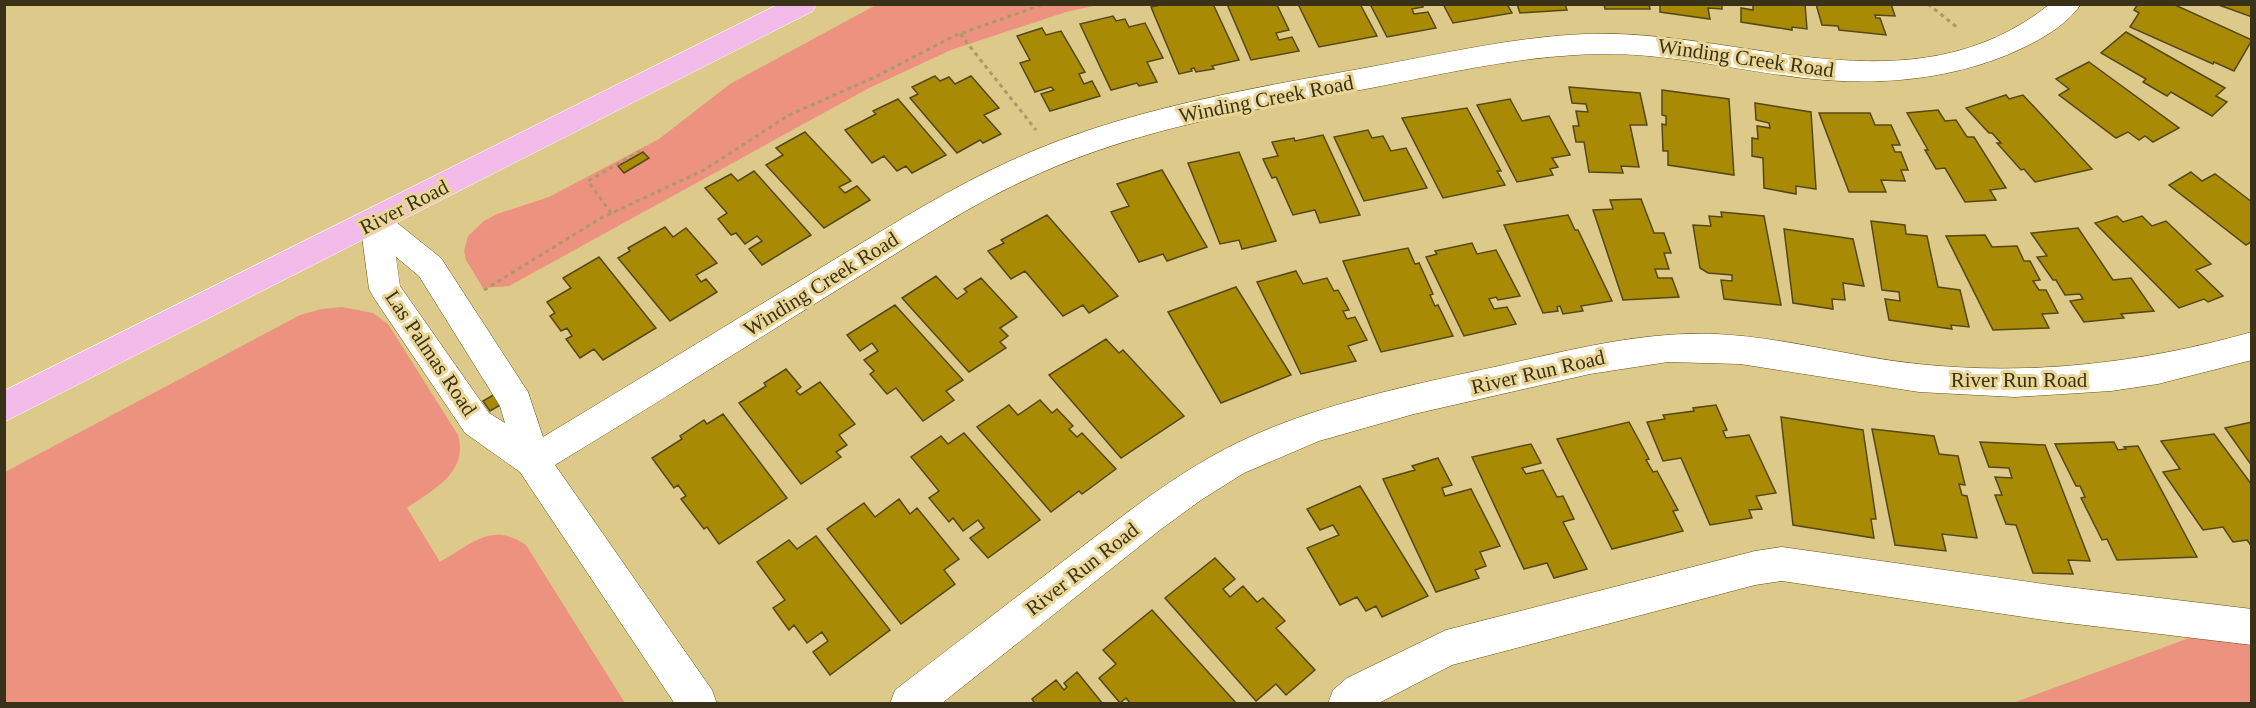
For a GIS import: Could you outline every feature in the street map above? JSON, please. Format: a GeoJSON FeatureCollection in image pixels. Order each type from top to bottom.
{"type":"FeatureCollection","features":[{"type":"Feature","properties":{"kind":"main road","name":"River Road"},"geometry":{"type":"LineString","coordinates":[[4,408],[803,4]]}},
{"type":"Feature","properties":{"kind":"street","name":"Winding Creek Road"},"geometry":{"type":"LineString","coordinates":[[532,461],[932,216],[1053,155],[1124,131],[1213,108],[1539,48],[1615,44],[1647,45],[1703,51],[1808,69],[1842,72],[1912,69],[1965,58],[2011,43],[2049,21],[2068,4]]}},
{"type":"Feature","properties":{"kind":"street","name":"Las Palmas Road"},"geometry":{"type":"LineString","coordinates":[[375,222],[385,289],[477,423],[532,461]]}},
{"type":"Feature","properties":{"kind":"street","name":"Las Palmas Road"},"geometry":{"type":"LineString","coordinates":[[375,222],[429,267],[516,402],[532,461],[698,704]]}},
{"type":"Feature","properties":{"kind":"street","name":"River Run Road"},"geometry":{"type":"LineString","coordinates":[[909,704],[1179,495],[1253,452],[1358,414],[1648,349],[1717,348],[1754,351],[1870,372],[1927,379],[2040,384],[2100,380],[2150,372],[2201,361],[2252,346]]}},
{"type":"Feature","properties":{"kind":"street"},"geometry":{"type":"LineString","coordinates":[[1347,704],[1361,691],[1446,648],[1755,568],[1782,564],[2051,603],[2252,627]]}},
{"type":"Feature","properties":{"kind":"path"},"geometry":{"type":"LineString","coordinates":[[484,290],[611,213],[704,170],[789,115],[867,81],[960,34],[1044,4]]}},
{"type":"Feature","properties":{"kind":"path"},"geometry":{"type":"LineString","coordinates":[[960,34],[1006,90],[1053,155]]}},
{"type":"Feature","properties":{"kind":"path"},"geometry":{"type":"LineString","coordinates":[[611,213],[588,181],[640,151]]}},
{"type":"Feature","properties":{"kind":"shaded area"},"geometry":{"type":"Polygon","coordinates":[[[876,5],[1098,5],[1066,12],[951,50],[869,88],[509,286],[483,288],[466,260],[464,251],[468,236],[484,221],[497,214],[549,197],[659,139],[730,84],[876,5]]]}},
{"type":"Feature","properties":{"kind":"shaded area"},"geometry":{"type":"Polygon","coordinates":[[[342,307],[373,313],[388,324],[458,435],[460,448],[453,470],[437,487],[407,508],[440,562],[481,538],[492,535],[514,538],[526,545],[625,703],[5,703],[5,472],[300,315],[342,307]]]}},
{"type":"Feature","properties":{"kind":"shaded area"},"geometry":{"type":"Polygon","coordinates":[[[2200,634],[2251,639],[2251,703],[2010,704],[2200,634]]]}},
{"type":"Feature","properties":{"kind":"building"},"geometry":{"type":"Polygon","coordinates":[[[1165,4],[1213,4],[1239,60],[1212,66],[1214,69],[1196,72],[1194,68],[1191,69],[1192,71],[1179,74],[1151,7],[1165,4]]]}},
{"type":"Feature","properties":{"kind":"building"},"geometry":{"type":"Polygon","coordinates":[[[1227,4],[1277,5],[1289,30],[1276,33],[1279,40],[1292,37],[1299,51],[1251,60],[1227,4]]]}},
{"type":"Feature","properties":{"kind":"building"},"geometry":{"type":"Polygon","coordinates":[[[1298,4],[1360,4],[1377,36],[1319,47],[1298,4]]]}},
{"type":"Feature","properties":{"kind":"building"},"geometry":{"type":"Polygon","coordinates":[[[1370,4],[1422,4],[1423,7],[1412,9],[1414,14],[1428,12],[1436,28],[1387,37],[1370,4]]]}},
{"type":"Feature","properties":{"kind":"building"},"geometry":{"type":"Polygon","coordinates":[[[1443,4],[1507,4],[1512,13],[1453,23],[1443,4]]]}},
{"type":"Feature","properties":{"kind":"building"},"geometry":{"type":"Polygon","coordinates":[[[1517,4],[1565,4],[1567,10],[1520,13],[1517,4]]]}},
{"type":"Feature","properties":{"kind":"building"},"geometry":{"type":"Polygon","coordinates":[[[1604,4],[1649,4],[1650,9],[1605,9],[1604,4]]]}},
{"type":"Feature","properties":{"kind":"building"},"geometry":{"type":"Polygon","coordinates":[[[1660,4],[1722,4],[1722,9],[1708,8],[1710,19],[1660,12],[1660,4]]]}},
{"type":"Feature","properties":{"kind":"building"},"geometry":{"type":"Polygon","coordinates":[[[1753,4],[1805,4],[1807,29],[1792,27],[1792,30],[1741,22],[1741,8],[1753,10],[1753,4]]]}},
{"type":"Feature","properties":{"kind":"building"},"geometry":{"type":"Polygon","coordinates":[[[1816,4],[1891,4],[1895,16],[1875,15],[1876,18],[1880,18],[1886,35],[1839,30],[1838,26],[1822,25],[1816,4]]]}},
{"type":"Feature","properties":{"kind":"building"},"geometry":{"type":"Polygon","coordinates":[[[2138,4],[2173,4],[2252,40],[2234,71],[2130,27],[2139,13],[2134,10],[2138,4]]]}},
{"type":"Feature","properties":{"kind":"building"},"geometry":{"type":"Polygon","coordinates":[[[2216,4],[2252,4],[2252,17],[2216,4]]]}},
{"type":"Feature","properties":{"kind":"building"},"geometry":{"type":"Polygon","coordinates":[[[1113,16],[1116,21],[1125,19],[1129,27],[1145,23],[1163,58],[1147,62],[1157,82],[1139,86],[1137,83],[1111,90],[1080,24],[1113,16]]]}},
{"type":"Feature","properties":{"kind":"building"},"geometry":{"type":"Polygon","coordinates":[[[1042,28],[1046,35],[1061,31],[1085,72],[1079,74],[1084,84],[1092,81],[1100,96],[1050,111],[1041,94],[1054,90],[1051,87],[1035,92],[1020,63],[1030,60],[1017,36],[1042,28]]]}},
{"type":"Feature","properties":{"kind":"building"},"geometry":{"type":"Polygon","coordinates":[[[2126,32],[2225,88],[2216,96],[2227,102],[2212,116],[2171,92],[2167,96],[2143,82],[2146,79],[2101,53],[2126,32]]]}},
{"type":"Feature","properties":{"kind":"building"},"geometry":{"type":"Polygon","coordinates":[[[2089,62],[2179,128],[2153,142],[2145,136],[2139,140],[2128,132],[2116,138],[2059,95],[2069,89],[2056,79],[2089,62]]]}},
{"type":"Feature","properties":{"kind":"building"},"geometry":{"type":"Polygon","coordinates":[[[935,76],[940,81],[949,77],[955,84],[971,76],[999,108],[984,115],[1001,134],[983,143],[980,140],[957,153],[910,98],[918,94],[912,87],[935,76]]]}},
{"type":"Feature","properties":{"kind":"building"},"geometry":{"type":"Polygon","coordinates":[[[1569,87],[1640,93],[1647,125],[1630,125],[1639,167],[1621,166],[1623,173],[1589,172],[1584,142],[1576,142],[1573,126],[1579,126],[1576,111],[1588,112],[1586,104],[1572,103],[1569,87]]]}},
{"type":"Feature","properties":{"kind":"building"},"geometry":{"type":"Polygon","coordinates":[[[1662,90],[1729,99],[1734,175],[1668,165],[1668,151],[1663,151],[1662,124],[1666,125],[1666,116],[1662,115],[1662,90]]]}},
{"type":"Feature","properties":{"kind":"building"},"geometry":{"type":"Polygon","coordinates":[[[2006,95],[2009,99],[2023,95],[2092,169],[2035,182],[2024,169],[2021,170],[1997,143],[2001,143],[1966,108],[2006,95]]]}},
{"type":"Feature","properties":{"kind":"building"},"geometry":{"type":"Polygon","coordinates":[[[898,99],[946,155],[912,173],[906,166],[897,171],[884,156],[872,163],[845,130],[876,114],[873,111],[898,99]]]}},
{"type":"Feature","properties":{"kind":"building"},"geometry":{"type":"Polygon","coordinates":[[[1510,99],[1522,121],[1549,116],[1570,155],[1552,158],[1558,167],[1550,169],[1553,175],[1517,182],[1477,105],[1510,99]]]}},
{"type":"Feature","properties":{"kind":"building"},"geometry":{"type":"Polygon","coordinates":[[[1755,103],[1811,112],[1816,189],[1796,186],[1796,194],[1764,188],[1763,158],[1752,156],[1752,138],[1758,139],[1757,126],[1770,128],[1769,123],[1756,120],[1755,103]]]}},
{"type":"Feature","properties":{"kind":"building"},"geometry":{"type":"Polygon","coordinates":[[[1467,108],[1501,171],[1497,171],[1505,185],[1443,198],[1402,118],[1467,108]]]}},
{"type":"Feature","properties":{"kind":"building"},"geometry":{"type":"Polygon","coordinates":[[[1938,110],[1945,121],[1956,120],[1967,137],[1974,137],[2006,188],[1990,190],[1996,200],[1965,202],[1945,168],[1936,169],[1907,113],[1938,110]]]}},
{"type":"Feature","properties":{"kind":"building"},"geometry":{"type":"Polygon","coordinates":[[[1819,113],[1870,113],[1875,125],[1891,125],[1900,145],[1892,145],[1895,152],[1901,152],[1908,170],[1901,170],[1905,181],[1881,180],[1886,192],[1849,192],[1819,113]]]}},
{"type":"Feature","properties":{"kind":"building"},"geometry":{"type":"Polygon","coordinates":[[[1368,130],[1372,138],[1383,136],[1391,151],[1406,148],[1427,188],[1364,201],[1334,137],[1368,130]]]}},
{"type":"Feature","properties":{"kind":"building"},"geometry":{"type":"Polygon","coordinates":[[[805,132],[851,181],[839,187],[845,193],[857,186],[870,200],[824,228],[766,165],[783,155],[776,148],[805,132]]]}},
{"type":"Feature","properties":{"kind":"building"},"geometry":{"type":"Polygon","coordinates":[[[1323,135],[1360,215],[1320,223],[1315,210],[1293,215],[1276,177],[1272,178],[1263,159],[1278,156],[1272,142],[1294,138],[1295,141],[1323,135]]]}},
{"type":"Feature","properties":{"kind":"building"},"geometry":{"type":"Polygon","coordinates":[[[643,152],[649,158],[624,173],[618,166],[643,152]]]}},
{"type":"Feature","properties":{"kind":"building"},"geometry":{"type":"Polygon","coordinates":[[[1239,152],[1276,241],[1242,249],[1239,240],[1220,244],[1188,163],[1239,152]]]}},
{"type":"Feature","properties":{"kind":"building"},"geometry":{"type":"Polygon","coordinates":[[[1162,170],[1207,247],[1167,261],[1163,254],[1139,262],[1111,212],[1129,206],[1117,184],[1162,170]]]}},
{"type":"Feature","properties":{"kind":"building"},"geometry":{"type":"Polygon","coordinates":[[[754,171],[811,235],[762,265],[749,249],[762,241],[757,236],[745,244],[736,233],[731,235],[718,219],[727,213],[705,188],[731,174],[738,181],[754,171]]]}},
{"type":"Feature","properties":{"kind":"building"},"geometry":{"type":"Polygon","coordinates":[[[2191,172],[2202,181],[2215,174],[2252,202],[2252,241],[2246,245],[2169,185],[2191,172]]]}},
{"type":"Feature","properties":{"kind":"building"},"geometry":{"type":"Polygon","coordinates":[[[1641,199],[1654,233],[1664,233],[1671,253],[1664,253],[1669,269],[1655,269],[1658,278],[1672,278],[1679,297],[1623,300],[1593,210],[1613,209],[1610,200],[1641,199]]]}},
{"type":"Feature","properties":{"kind":"building"},"geometry":{"type":"Polygon","coordinates":[[[1721,212],[1764,216],[1781,305],[1724,299],[1721,280],[1732,281],[1732,275],[1708,273],[1700,268],[1693,225],[1711,226],[1709,216],[1722,217],[1721,212]]]}},
{"type":"Feature","properties":{"kind":"building"},"geometry":{"type":"Polygon","coordinates":[[[1047,215],[1118,296],[1089,313],[1083,305],[1063,316],[1025,271],[1011,279],[988,251],[1004,243],[1001,240],[1047,215]]]}},
{"type":"Feature","properties":{"kind":"building"},"geometry":{"type":"Polygon","coordinates":[[[1568,215],[1575,230],[1578,230],[1612,301],[1581,306],[1583,311],[1563,314],[1560,306],[1557,307],[1558,311],[1543,313],[1504,225],[1568,215]]]}},
{"type":"Feature","properties":{"kind":"building"},"geometry":{"type":"Polygon","coordinates":[[[2117,216],[2123,222],[2142,216],[2152,226],[2166,221],[2211,264],[2196,270],[2223,296],[2208,302],[2204,299],[2179,308],[2095,223],[2117,216]]]}},
{"type":"Feature","properties":{"kind":"building"},"geometry":{"type":"Polygon","coordinates":[[[1871,221],[1905,225],[1906,234],[1927,236],[1938,287],[1960,290],[1969,327],[1951,325],[1952,329],[1889,320],[1885,299],[1900,301],[1899,292],[1882,290],[1871,221]]]}},
{"type":"Feature","properties":{"kind":"building"},"geometry":{"type":"Polygon","coordinates":[[[665,227],[673,237],[686,228],[717,263],[696,275],[701,282],[706,279],[717,292],[670,321],[618,258],[630,251],[628,248],[665,227]]]}},
{"type":"Feature","properties":{"kind":"building"},"geometry":{"type":"Polygon","coordinates":[[[2078,228],[2113,280],[2131,278],[2154,311],[2121,314],[2124,318],[2084,322],[2070,301],[2083,299],[2080,294],[2065,295],[2056,280],[2053,280],[2037,257],[2047,256],[2031,233],[2078,228]]]}},
{"type":"Feature","properties":{"kind":"building"},"geometry":{"type":"Polygon","coordinates":[[[1784,229],[1853,239],[1864,286],[1843,283],[1845,300],[1832,299],[1833,309],[1793,303],[1784,229]]]}},
{"type":"Feature","properties":{"kind":"building"},"geometry":{"type":"Polygon","coordinates":[[[1985,235],[1992,247],[2017,246],[2024,261],[2030,261],[2040,280],[2033,281],[2039,290],[2046,290],[2058,313],[2042,314],[2049,328],[1993,330],[1946,236],[1985,235]]]}},
{"type":"Feature","properties":{"kind":"building"},"geometry":{"type":"Polygon","coordinates":[[[1472,243],[1477,254],[1496,250],[1520,296],[1498,300],[1496,297],[1489,299],[1494,309],[1507,307],[1516,324],[1464,336],[1426,257],[1437,254],[1435,251],[1472,243]]]}},
{"type":"Feature","properties":{"kind":"building"},"geometry":{"type":"Polygon","coordinates":[[[1408,248],[1415,264],[1419,263],[1433,294],[1430,295],[1435,306],[1438,305],[1453,336],[1381,352],[1343,261],[1408,248]]]}},
{"type":"Feature","properties":{"kind":"building"},"geometry":{"type":"Polygon","coordinates":[[[599,257],[656,328],[603,360],[594,349],[580,358],[566,339],[572,336],[567,328],[561,331],[550,316],[555,313],[547,302],[571,288],[563,278],[599,257]]]}},
{"type":"Feature","properties":{"kind":"building"},"geometry":{"type":"Polygon","coordinates":[[[1296,271],[1303,284],[1327,278],[1334,291],[1338,290],[1349,310],[1343,311],[1347,319],[1355,317],[1367,340],[1348,346],[1356,361],[1301,374],[1257,282],[1296,271]]]}},
{"type":"Feature","properties":{"kind":"building"},"geometry":{"type":"Polygon","coordinates":[[[936,276],[957,299],[967,292],[964,289],[981,278],[1017,317],[1000,328],[1008,336],[1000,342],[1006,348],[969,372],[902,298],[936,276]]]}},
{"type":"Feature","properties":{"kind":"building"},"geometry":{"type":"Polygon","coordinates":[[[1236,287],[1291,375],[1221,403],[1168,312],[1236,287]]]}},
{"type":"Feature","properties":{"kind":"building"},"geometry":{"type":"Polygon","coordinates":[[[895,305],[963,380],[946,391],[954,400],[923,421],[896,388],[887,394],[870,374],[874,371],[864,360],[878,351],[872,343],[860,351],[847,335],[895,305]]]}},
{"type":"Feature","properties":{"kind":"building"},"geometry":{"type":"Polygon","coordinates":[[[1106,339],[1119,353],[1123,350],[1184,416],[1121,458],[1049,375],[1106,339]]]}},
{"type":"Feature","properties":{"kind":"building"},"geometry":{"type":"Polygon","coordinates":[[[786,369],[801,387],[796,391],[800,395],[820,382],[855,424],[839,435],[847,445],[836,452],[841,457],[801,484],[739,403],[766,386],[764,383],[786,369]]]}},
{"type":"Feature","properties":{"kind":"building"},"geometry":{"type":"Polygon","coordinates":[[[495,394],[502,404],[490,411],[483,401],[495,394]]]}},
{"type":"Feature","properties":{"kind":"building"},"geometry":{"type":"Polygon","coordinates":[[[1040,400],[1052,413],[1057,409],[1073,426],[1069,429],[1077,437],[1082,433],[1116,469],[1082,494],[1079,491],[1051,512],[977,427],[1009,405],[1018,415],[1040,400]]]}},
{"type":"Feature","properties":{"kind":"building"},"geometry":{"type":"Polygon","coordinates":[[[1716,405],[1727,430],[1723,431],[1726,438],[1749,435],[1776,493],[1756,496],[1762,509],[1749,510],[1752,518],[1710,525],[1681,458],[1663,461],[1647,422],[1665,419],[1663,415],[1694,411],[1693,408],[1716,405]]]}},
{"type":"Feature","properties":{"kind":"building"},"geometry":{"type":"Polygon","coordinates":[[[723,414],[787,498],[719,544],[681,499],[686,496],[678,485],[674,488],[652,458],[682,439],[680,436],[704,420],[707,424],[723,414]]]}},
{"type":"Feature","properties":{"kind":"building"},"geometry":{"type":"Polygon","coordinates":[[[1781,417],[1863,430],[1876,519],[1871,519],[1874,538],[1793,525],[1781,417]]]}},
{"type":"Feature","properties":{"kind":"building"},"geometry":{"type":"Polygon","coordinates":[[[1629,422],[1649,459],[1646,460],[1653,472],[1657,471],[1678,510],[1673,511],[1683,531],[1612,549],[1557,439],[1629,422]]]}},
{"type":"Feature","properties":{"kind":"building"},"geometry":{"type":"Polygon","coordinates":[[[2252,422],[2252,466],[2225,428],[2252,422]]]}},
{"type":"Feature","properties":{"kind":"building"},"geometry":{"type":"Polygon","coordinates":[[[1872,429],[1934,436],[1939,454],[1958,456],[1965,485],[1959,484],[1962,495],[1967,496],[1977,538],[1942,534],[1946,551],[1895,545],[1872,429]]]}},
{"type":"Feature","properties":{"kind":"building"},"geometry":{"type":"Polygon","coordinates":[[[964,433],[1040,520],[988,558],[970,538],[984,528],[978,520],[963,531],[953,518],[949,522],[929,498],[939,491],[911,457],[941,436],[948,444],[964,433]]]}},
{"type":"Feature","properties":{"kind":"building"},"geometry":{"type":"Polygon","coordinates":[[[2214,434],[2252,485],[2252,547],[2247,540],[2233,542],[2223,527],[2203,530],[2163,472],[2180,469],[2161,441],[2214,434]]]}},
{"type":"Feature","properties":{"kind":"building"},"geometry":{"type":"Polygon","coordinates":[[[1980,442],[2045,445],[2090,561],[2068,560],[2073,574],[2033,573],[2016,525],[2006,524],[1995,495],[2002,495],[1995,477],[2012,478],[2009,468],[1989,467],[1980,442]]]}},
{"type":"Feature","properties":{"kind":"building"},"geometry":{"type":"Polygon","coordinates":[[[2114,442],[2118,450],[2138,446],[2197,557],[2117,560],[2107,539],[2102,540],[2081,498],[2085,497],[2080,486],[2076,486],[2055,444],[2114,442]]]}},
{"type":"Feature","properties":{"kind":"building"},"geometry":{"type":"Polygon","coordinates":[[[1531,444],[1541,463],[1522,468],[1526,474],[1543,470],[1557,497],[1563,496],[1574,519],[1563,522],[1587,569],[1554,578],[1547,563],[1524,569],[1472,457],[1531,444]]]}},
{"type":"Feature","properties":{"kind":"building"},"geometry":{"type":"Polygon","coordinates":[[[1438,458],[1452,485],[1442,488],[1445,496],[1471,489],[1500,546],[1480,552],[1486,566],[1475,570],[1479,578],[1436,592],[1383,479],[1415,470],[1412,466],[1438,458]]]}},
{"type":"Feature","properties":{"kind":"building"},"geometry":{"type":"Polygon","coordinates":[[[1360,486],[1428,596],[1382,617],[1376,606],[1366,611],[1357,597],[1340,605],[1307,548],[1339,535],[1333,525],[1320,530],[1307,509],[1360,486]]]}},
{"type":"Feature","properties":{"kind":"building"},"geometry":{"type":"Polygon","coordinates":[[[899,499],[910,514],[917,508],[959,559],[944,570],[955,584],[901,624],[827,529],[864,503],[875,517],[899,499]]]}},
{"type":"Feature","properties":{"kind":"building"},"geometry":{"type":"Polygon","coordinates":[[[816,536],[890,630],[830,675],[813,652],[828,641],[822,632],[807,643],[794,625],[789,630],[773,608],[785,600],[757,562],[789,540],[797,549],[816,536]]]}},
{"type":"Feature","properties":{"kind":"building"},"geometry":{"type":"Polygon","coordinates":[[[1215,558],[1235,579],[1223,589],[1230,597],[1243,586],[1257,602],[1263,598],[1285,621],[1276,628],[1315,670],[1286,695],[1276,684],[1256,701],[1165,598],[1215,558]]]}},
{"type":"Feature","properties":{"kind":"building"},"geometry":{"type":"Polygon","coordinates":[[[1152,610],[1237,704],[1131,704],[1126,698],[1120,703],[1099,678],[1116,664],[1103,650],[1152,610]]]}},
{"type":"Feature","properties":{"kind":"building"},"geometry":{"type":"Polygon","coordinates":[[[1077,672],[1103,704],[1035,704],[1032,699],[1056,680],[1064,690],[1067,687],[1064,683],[1077,672]]]}}]}
